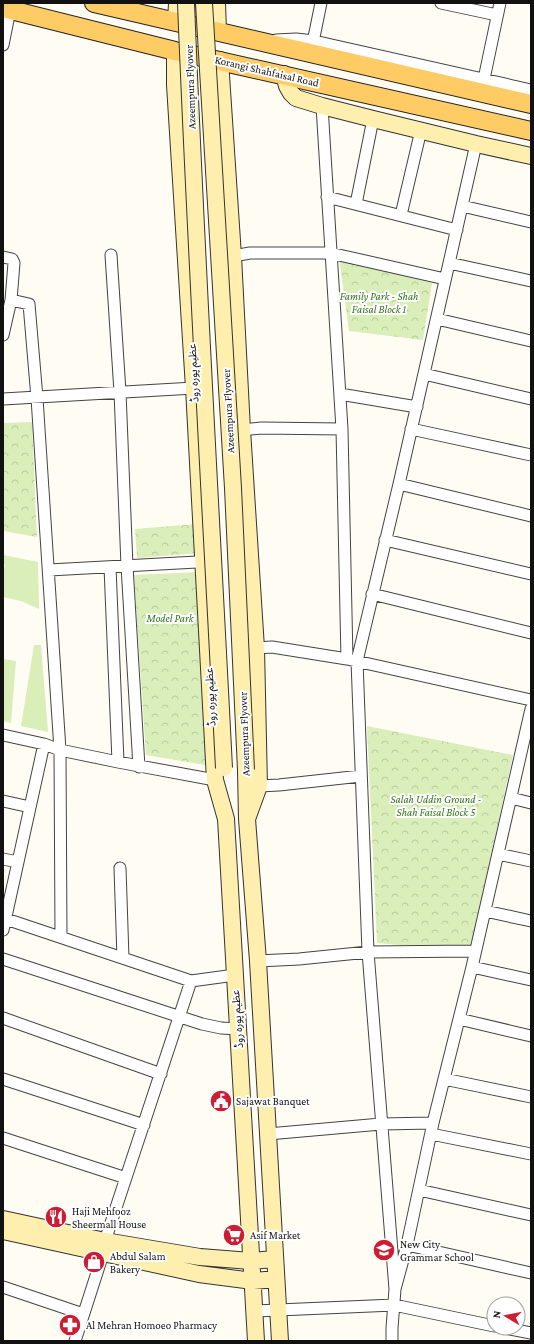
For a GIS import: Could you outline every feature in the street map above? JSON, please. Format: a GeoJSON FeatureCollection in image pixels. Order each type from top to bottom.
{"type":"FeatureCollection","features":[{"type":"Feature","properties":{"kind":"main road"},"geometry":{"type":"LineString","coordinates":[[94,3],[263,42],[312,47],[531,104]]}},
{"type":"Feature","properties":{"kind":"main road"},"geometry":{"type":"LineString","coordinates":[[176,22],[177,3]]}},
{"type":"Feature","properties":{"kind":"main road","name":"Azeempura Flyover"},"geometry":{"type":"LineString","coordinates":[[186,3],[220,774],[226,819]]}},
{"type":"Feature","properties":{"kind":"main road","name":"Azeempura Flyover"},"geometry":{"type":"LineString","coordinates":[[204,3],[233,488],[247,819]]}},
{"type":"Feature","properties":{"kind":"main road"},"geometry":{"type":"LineString","coordinates":[[217,3],[218,31]]}},
{"type":"Feature","properties":{"kind":"main road","name":"Korangi Shahfaisal Road"},"geometry":{"type":"LineString","coordinates":[[6,9],[263,71],[284,74],[531,131]]}},
{"type":"Feature","properties":{"kind":"main road","name":"عظیم پورہ روڈ"},"geometry":{"type":"LineString","coordinates":[[175,50],[175,85],[220,774]]}},
{"type":"Feature","properties":{"kind":"main road"},"geometry":{"type":"LineString","coordinates":[[220,60],[256,648],[259,786],[247,819],[258,961],[280,1341]]}},
{"type":"Feature","properties":{"kind":"main road"},"geometry":{"type":"LineString","coordinates":[[284,74],[287,86],[296,98],[373,119],[531,156]]}},
{"type":"Feature","properties":{"kind":"main road"},"geometry":{"type":"LineString","coordinates":[[175,85],[221,79]]}},
{"type":"Feature","properties":{"kind":"main road","name":"عظیم پورہ روڈ"},"geometry":{"type":"LineString","coordinates":[[226,819],[256,1341]]}},
{"type":"Feature","properties":{"kind":"main road"},"geometry":{"type":"LineString","coordinates":[[3,1218],[199,1274],[253,1281],[276,1279]]}},
{"type":"Feature","properties":{"kind":"main road"},"geometry":{"type":"LineString","coordinates":[[3,1231],[104,1247],[251,1261],[275,1259]]}},
{"type":"Feature","properties":{"kind":"street"},"geometry":{"type":"LineString","coordinates":[[321,3],[312,47],[484,79],[531,90]]}},
{"type":"Feature","properties":{"kind":"street"},"geometry":{"type":"LineString","coordinates":[[441,3],[497,15]]}},
{"type":"Feature","properties":{"kind":"street"},"geometry":{"type":"LineString","coordinates":[[484,79],[500,3]]}},
{"type":"Feature","properties":{"kind":"street"},"geometry":{"type":"LineString","coordinates":[[3,45],[6,9]]}},
{"type":"Feature","properties":{"kind":"street"},"geometry":{"type":"LineString","coordinates":[[322,106],[342,429],[352,660],[361,776],[368,952],[395,1289],[392,1341]]}},
{"type":"Feature","properties":{"kind":"street"},"geometry":{"type":"LineString","coordinates":[[356,204],[373,119]]}},
{"type":"Feature","properties":{"kind":"street"},"geometry":{"type":"LineString","coordinates":[[401,215],[421,130]]}},
{"type":"Feature","properties":{"kind":"street"},"geometry":{"type":"LineString","coordinates":[[352,660],[372,594],[399,484],[476,144]]}},
{"type":"Feature","properties":{"kind":"street"},"geometry":{"type":"LineString","coordinates":[[327,197],[457,230]]}},
{"type":"Feature","properties":{"kind":"street"},"geometry":{"type":"LineString","coordinates":[[462,206],[531,222]]}},
{"type":"Feature","properties":{"kind":"street"},"geometry":{"type":"LineString","coordinates":[[232,256],[250,253],[330,253],[445,279]]}},
{"type":"Feature","properties":{"kind":"street"},"geometry":{"type":"LineString","coordinates":[[111,256],[120,392],[127,566],[139,766]]}},
{"type":"Feature","properties":{"kind":"street"},"geometry":{"type":"LineString","coordinates":[[3,257],[12,258],[14,263],[11,300],[5,320],[3,335]]}},
{"type":"Feature","properties":{"kind":"street"},"geometry":{"type":"LineString","coordinates":[[449,263],[531,281]]}},
{"type":"Feature","properties":{"kind":"street"},"geometry":{"type":"LineString","coordinates":[[11,300],[29,304],[37,398],[60,750],[61,937]]}},
{"type":"Feature","properties":{"kind":"street"},"geometry":{"type":"LineString","coordinates":[[437,319],[531,341]]}},
{"type":"Feature","properties":{"kind":"street"},"geometry":{"type":"LineString","coordinates":[[424,374],[531,399]]}},
{"type":"Feature","properties":{"kind":"street"},"geometry":{"type":"LineString","coordinates":[[3,399],[194,388]]}},
{"type":"Feature","properties":{"kind":"street"},"geometry":{"type":"LineString","coordinates":[[340,394],[417,407]]}},
{"type":"Feature","properties":{"kind":"street"},"geometry":{"type":"LineString","coordinates":[[242,430],[261,428],[342,429]]}},
{"type":"Feature","properties":{"kind":"street"},"geometry":{"type":"LineString","coordinates":[[411,429],[531,455]]}},
{"type":"Feature","properties":{"kind":"street"},"geometry":{"type":"LineString","coordinates":[[399,484],[531,516]]}},
{"type":"Feature","properties":{"kind":"street"},"geometry":{"type":"LineString","coordinates":[[385,540],[531,574]]}},
{"type":"Feature","properties":{"kind":"street"},"geometry":{"type":"LineString","coordinates":[[49,570],[197,562]]}},
{"type":"Feature","properties":{"kind":"street"},"geometry":{"type":"LineString","coordinates":[[110,567],[118,762]]}},
{"type":"Feature","properties":{"kind":"street"},"geometry":{"type":"LineString","coordinates":[[372,594],[531,633]]}},
{"type":"Feature","properties":{"kind":"street"},"geometry":{"type":"LineString","coordinates":[[256,648],[272,647],[352,660],[531,700]]}},
{"type":"Feature","properties":{"kind":"street"},"geometry":{"type":"LineString","coordinates":[[395,1289],[407,1245],[432,1128],[472,967],[511,798],[527,744],[531,709]]}},
{"type":"Feature","properties":{"kind":"street"},"geometry":{"type":"LineString","coordinates":[[3,735],[44,744],[60,750],[139,766],[220,774]]}},
{"type":"Feature","properties":{"kind":"street"},"geometry":{"type":"LineString","coordinates":[[44,744],[4,922],[61,937],[191,981],[235,975]]}},
{"type":"Feature","properties":{"kind":"street"},"geometry":{"type":"LineString","coordinates":[[259,786],[361,776]]}},
{"type":"Feature","properties":{"kind":"street"},"geometry":{"type":"LineString","coordinates":[[511,798],[531,803]]}},
{"type":"Feature","properties":{"kind":"street"},"geometry":{"type":"LineString","coordinates":[[3,801],[30,807]]}},
{"type":"Feature","properties":{"kind":"street"},"geometry":{"type":"LineString","coordinates":[[498,854],[531,861]]}},
{"type":"Feature","properties":{"kind":"street"},"geometry":{"type":"LineString","coordinates":[[3,859],[18,862]]}},
{"type":"Feature","properties":{"kind":"street"},"geometry":{"type":"LineString","coordinates":[[120,868],[123,958]]}},
{"type":"Feature","properties":{"kind":"street"},"geometry":{"type":"LineString","coordinates":[[485,911],[531,921]]}},
{"type":"Feature","properties":{"kind":"street"},"geometry":{"type":"LineString","coordinates":[[258,961],[299,959],[368,952],[475,951]]}},
{"type":"Feature","properties":{"kind":"street"},"geometry":{"type":"LineString","coordinates":[[3,959],[202,1024],[221,1028],[238,1029]]}},
{"type":"Feature","properties":{"kind":"street"},"geometry":{"type":"LineString","coordinates":[[472,967],[531,980]]}},
{"type":"Feature","properties":{"kind":"street"},"geometry":{"type":"LineString","coordinates":[[75,1341],[126,1178],[191,981]]}},
{"type":"Feature","properties":{"kind":"street"},"geometry":{"type":"LineString","coordinates":[[3,1018],[160,1074]]}},
{"type":"Feature","properties":{"kind":"street"},"geometry":{"type":"LineString","coordinates":[[459,1019],[531,1036]]}},
{"type":"Feature","properties":{"kind":"street"},"geometry":{"type":"LineString","coordinates":[[3,1079],[144,1125]]}},
{"type":"Feature","properties":{"kind":"street"},"geometry":{"type":"LineString","coordinates":[[444,1079],[531,1097]]}},
{"type":"Feature","properties":{"kind":"street"},"geometry":{"type":"LineString","coordinates":[[268,1134],[381,1124],[432,1128],[531,1154]]}},
{"type":"Feature","properties":{"kind":"street"},"geometry":{"type":"LineString","coordinates":[[3,1138],[126,1178]]}},
{"type":"Feature","properties":{"kind":"street"},"geometry":{"type":"LineString","coordinates":[[419,1190],[531,1215]]}},
{"type":"Feature","properties":{"kind":"street"},"geometry":{"type":"LineString","coordinates":[[407,1245],[531,1273]]}},
{"type":"Feature","properties":{"kind":"street"},"geometry":{"type":"LineString","coordinates":[[3,1287],[83,1314]]}},
{"type":"Feature","properties":{"kind":"street"},"geometry":{"type":"LineString","coordinates":[[255,1311],[394,1306],[486,1324]]}},
{"type":"Feature","properties":{"kind":"green space","name":"Family Park - Shah Faisal Block 1"},"geometry":{"type":"Polygon","coordinates":[[[339,257],[432,283],[423,340],[349,331],[339,257]]]}},
{"type":"Feature","properties":{"kind":"green space"},"geometry":{"type":"Polygon","coordinates":[[[32,422],[37,537],[3,531],[3,423],[32,422]]]}},
{"type":"Feature","properties":{"kind":"green space"},"geometry":{"type":"Polygon","coordinates":[[[196,524],[199,553],[137,558],[135,529],[196,524]]]}},
{"type":"Feature","properties":{"kind":"green space"},"geometry":{"type":"Polygon","coordinates":[[[3,555],[38,562],[39,609],[21,601],[3,597],[3,572],[5,565],[3,564],[3,555]]]}},
{"type":"Feature","properties":{"kind":"green space","name":"Model Park"},"geometry":{"type":"Polygon","coordinates":[[[201,572],[211,766],[146,755],[134,575],[201,572]]]}},
{"type":"Feature","properties":{"kind":"green space"},"geometry":{"type":"Polygon","coordinates":[[[34,645],[41,645],[48,732],[21,726],[34,645]]]}},
{"type":"Feature","properties":{"kind":"green space"},"geometry":{"type":"Polygon","coordinates":[[[3,659],[16,661],[11,723],[3,721],[3,659]]]}},
{"type":"Feature","properties":{"kind":"green space","name":"Salah Uddin Ground - Shah Faisal Block 5"},"geometry":{"type":"Polygon","coordinates":[[[367,726],[513,755],[470,951],[377,943],[367,726]]]}},
{"type":"Feature","properties":{"kind":"place","name":"Sajawat Banquet"},"geometry":{"type":"Point","coordinates":[221,1101]}},
{"type":"Feature","properties":{"kind":"place","name":"Haji Mehfooz Sheermall House"},"geometry":{"type":"Point","coordinates":[56,1217]}},
{"type":"Feature","properties":{"kind":"place","name":"Asif Market"},"geometry":{"type":"Point","coordinates":[234,1235]}},
{"type":"Feature","properties":{"kind":"place","name":"New City Grammar School"},"geometry":{"type":"Point","coordinates":[384,1250]}},
{"type":"Feature","properties":{"kind":"place","name":"Abdul Salam Bakery"},"geometry":{"type":"Point","coordinates":[94,1262]}},
{"type":"Feature","properties":{"kind":"place","name":"Al Mehran Homoeo Pharmacy"},"geometry":{"type":"Point","coordinates":[70,1325]}}]}
